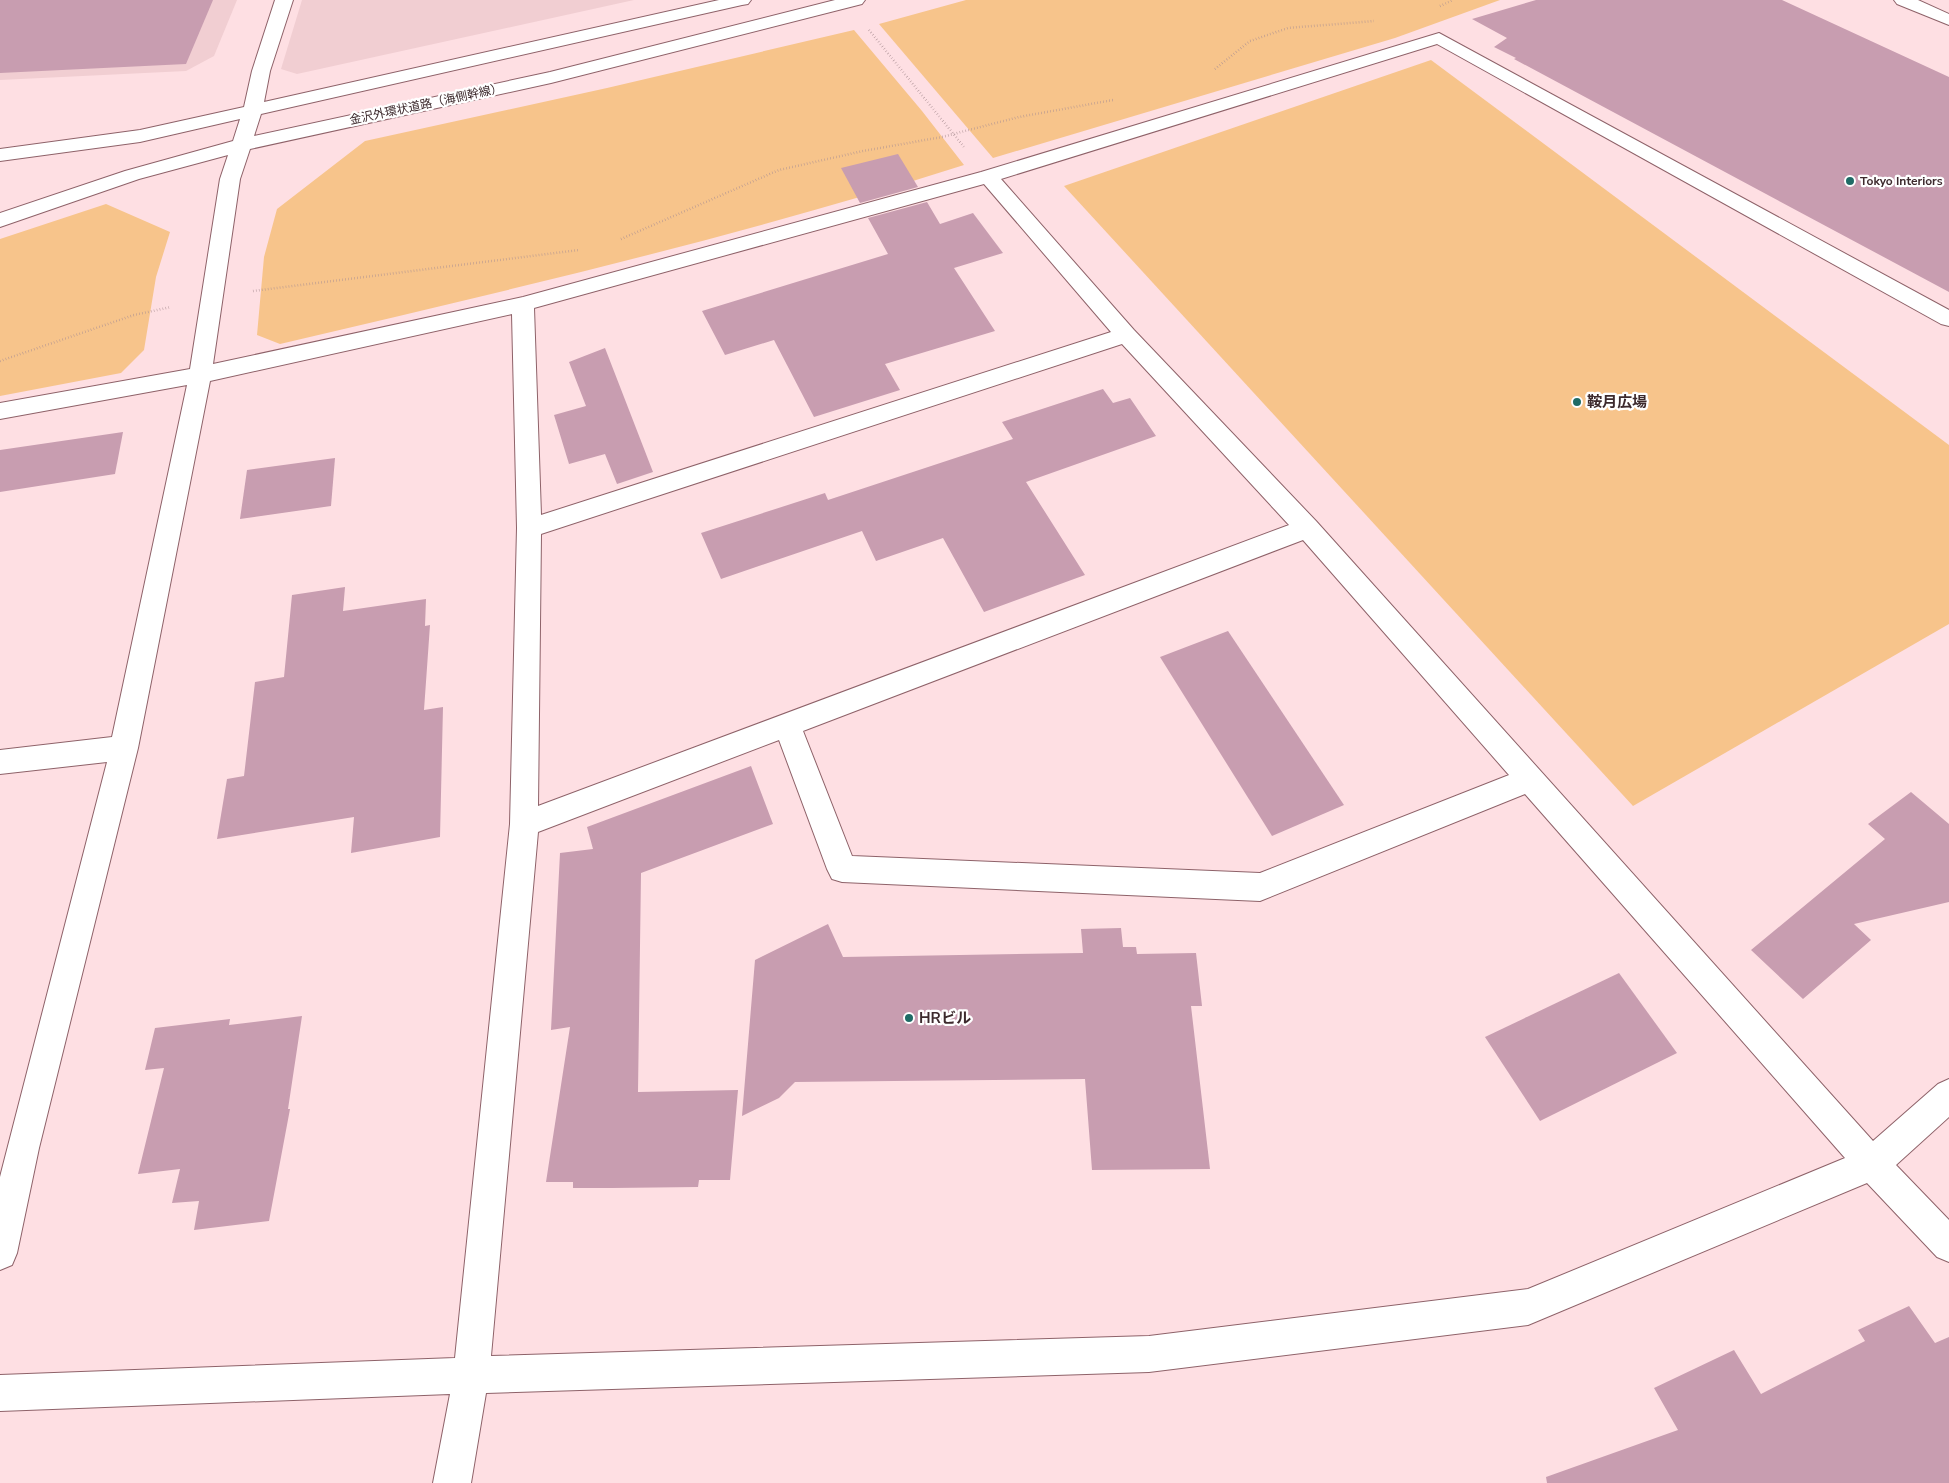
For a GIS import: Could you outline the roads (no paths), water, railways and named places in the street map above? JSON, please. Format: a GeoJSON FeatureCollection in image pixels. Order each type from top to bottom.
{"type":"FeatureCollection","features":[{"type":"Feature","properties":{"kind":"street"},"geometry":{"type":"LineString","coordinates":[[0,1253],[23,1148],[124,748],[200,375],[230,180],[253,110],[262,71],[284,0]]}},
{"type":"Feature","properties":{"kind":"street"},"geometry":{"type":"LineString","coordinates":[[0,156],[140,136],[742,0]]}},
{"type":"Feature","properties":{"kind":"street"},"geometry":{"type":"LineString","coordinates":[[1903,0],[1949,20]]}},
{"type":"Feature","properties":{"kind":"street","name":"金沢外環状道路（海側幹線）"},"geometry":{"type":"LineString","coordinates":[[0,220],[132,175],[242,145],[551,76],[851,1]]}},
{"type":"Feature","properties":{"kind":"street"},"geometry":{"type":"LineString","coordinates":[[0,410],[200,375],[523,304],[988,176],[1438,38],[1949,319]]}},
{"type":"Feature","properties":{"kind":"street"},"geometry":{"type":"LineString","coordinates":[[988,176],[1126,336],[1306,528],[1872,1164],[1949,1245]]}},
{"type":"Feature","properties":{"kind":"street"},"geometry":{"type":"LineString","coordinates":[[452,1483],[470,1375],[524,824],[528,528],[523,304]]}},
{"type":"Feature","properties":{"kind":"street"},"geometry":{"type":"LineString","coordinates":[[528,528],[1126,336]]}},
{"type":"Feature","properties":{"kind":"street"},"geometry":{"type":"LineString","coordinates":[[524,824],[1306,528]]}},
{"type":"Feature","properties":{"kind":"street"},"geometry":{"type":"LineString","coordinates":[[787,726],[842,869],[1260,887],[1530,779]]}},
{"type":"Feature","properties":{"kind":"street"},"geometry":{"type":"LineString","coordinates":[[0,762],[124,748]]}},
{"type":"Feature","properties":{"kind":"street"},"geometry":{"type":"LineString","coordinates":[[0,1394],[470,1375],[1149,1354],[1528,1307],[1872,1164],[1949,1095]]}},
{"type":"Feature","properties":{"kind":"place","name":"Tokyo Interiors"},"geometry":{"type":"Point","coordinates":[1850,181]}},
{"type":"Feature","properties":{"kind":"place","name":"鞍月広場"},"geometry":{"type":"Point","coordinates":[1577,402]}},
{"type":"Feature","properties":{"kind":"place","name":"HRビル"},"geometry":{"type":"Point","coordinates":[909,1018]}}]}
